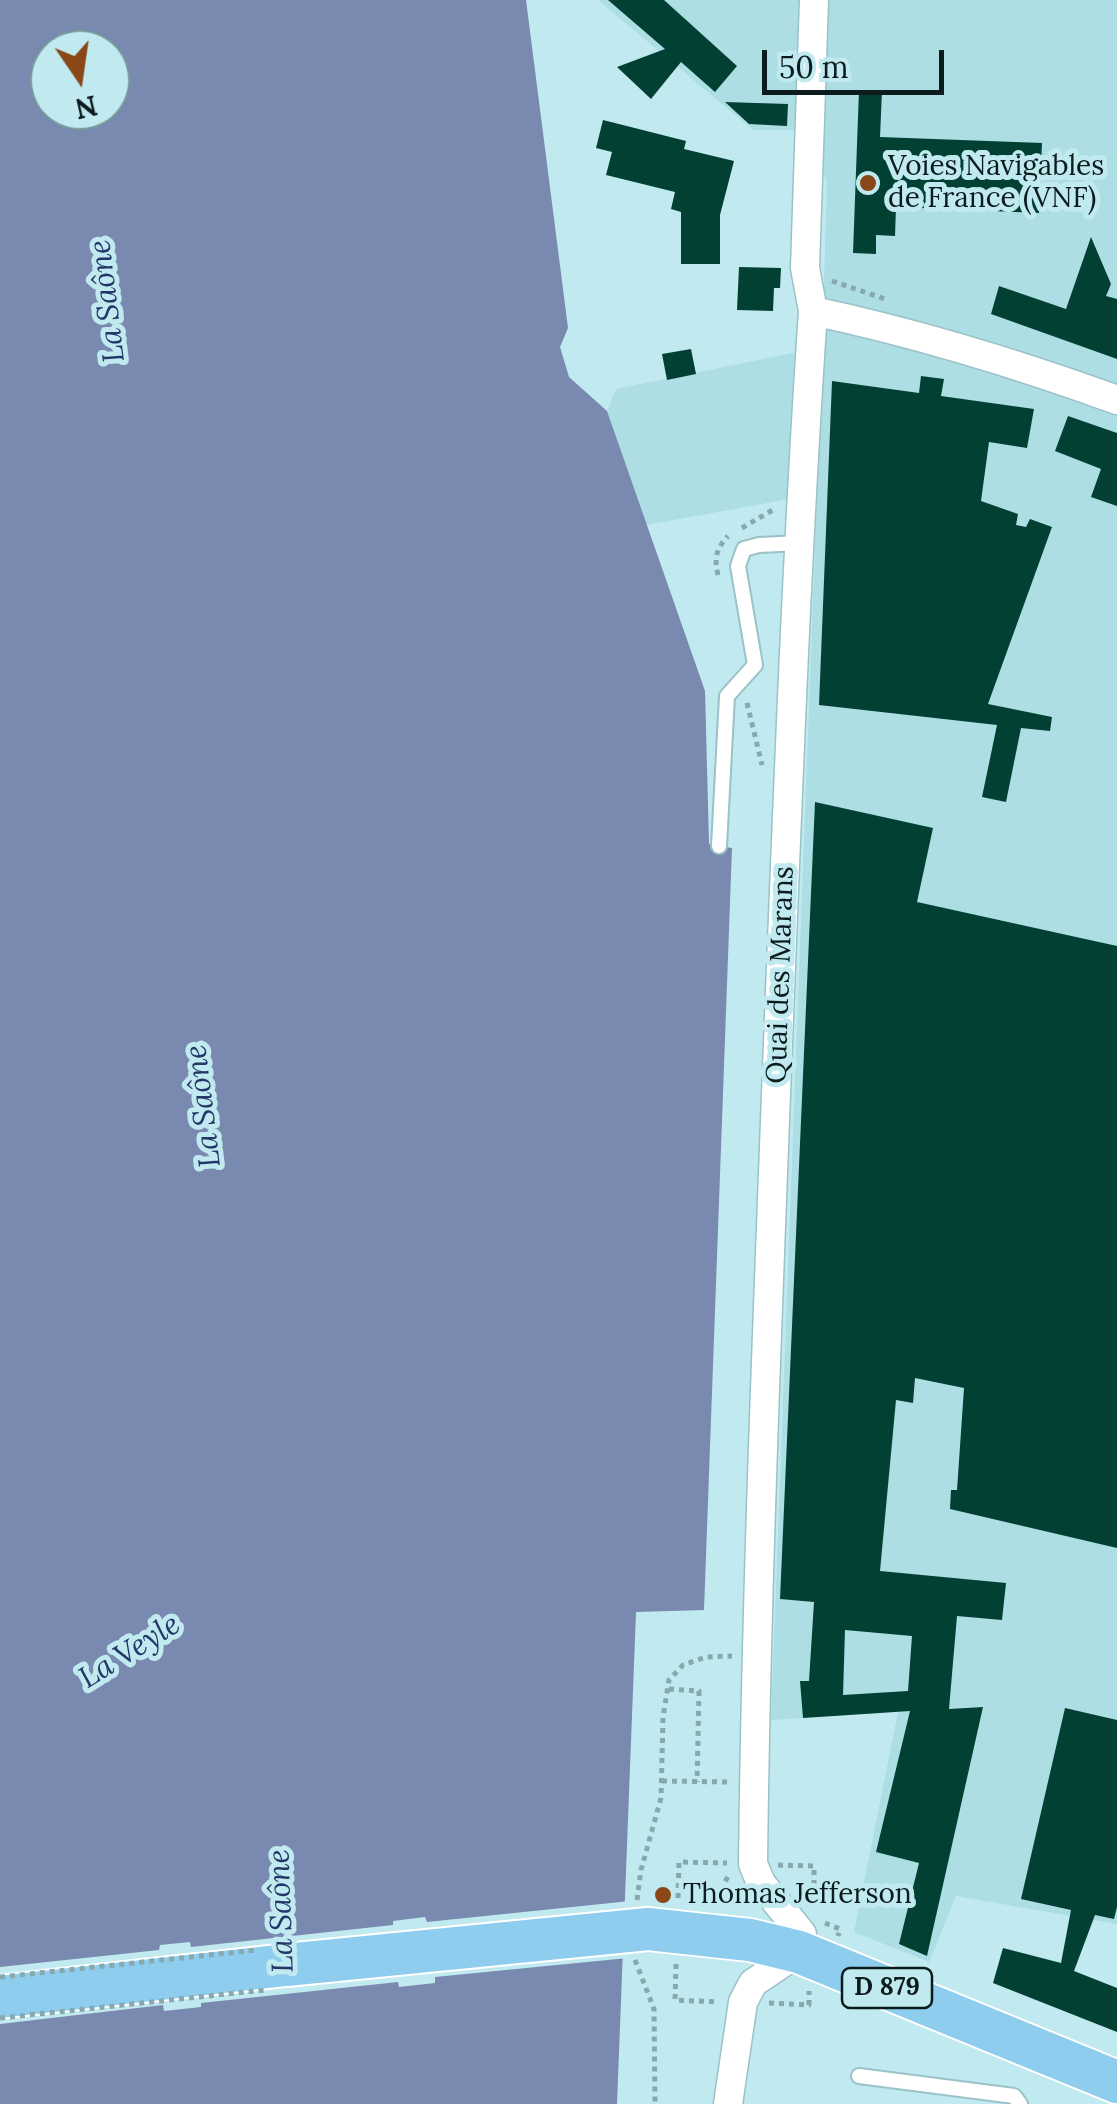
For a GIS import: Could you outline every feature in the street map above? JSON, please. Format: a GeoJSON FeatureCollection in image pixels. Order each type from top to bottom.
{"type":"FeatureCollection","features":[{"type":"Feature","properties":{"kind":"main road","name":"D 879"},"geometry":{"type":"LineString","coordinates":[[0,1997],[694,1922],[728,1922],[770,1926],[1117,2082]]}},
{"type":"Feature","properties":{"kind":"main road","name":"D 879"},"geometry":{"type":"LineString","coordinates":[[801,1943],[1117,2061]]}},
{"type":"Feature","properties":{"kind":"street","name":"Quai des Marans"},"geometry":{"type":"LineString","coordinates":[[801,1943],[761,1883],[754,1864],[754,1783],[755,1656],[789,759],[813,311],[806,268],[814,0]]}},
{"type":"Feature","properties":{"kind":"street"},"geometry":{"type":"LineString","coordinates":[[813,311],[1057,378],[1117,400]]}},
{"type":"Feature","properties":{"kind":"street"},"geometry":{"type":"LineString","coordinates":[[728,2104],[742,2002],[753,1983],[801,1943]]}},
{"type":"Feature","properties":{"kind":"lane"},"geometry":{"type":"LineString","coordinates":[[719,846],[727,696],[755,665],[738,566],[744,550],[759,545],[801,543]]}},
{"type":"Feature","properties":{"kind":"lane"},"geometry":{"type":"LineString","coordinates":[[859,2076],[1014,2096],[1020,2104]]}},
{"type":"Feature","properties":{"kind":"path"},"geometry":{"type":"LineString","coordinates":[[728,2002],[675,2000],[640,1870],[657,1817],[663,1717],[670,1680],[683,1665],[706,1657],[742,1656]]}},
{"type":"Feature","properties":{"kind":"path"},"geometry":{"type":"LineString","coordinates":[[668,1689],[699,1691],[697,1782]]}},
{"type":"Feature","properties":{"kind":"path"},"geometry":{"type":"LineString","coordinates":[[662,1781],[754,1783]]}},
{"type":"Feature","properties":{"kind":"path"},"geometry":{"type":"LineString","coordinates":[[655,2104],[654,2009],[638,1973],[679,1862],[732,1864],[720,1892],[696,1905]]}},
{"type":"Feature","properties":{"kind":"shaded area"},"geometry":{"type":"Polygon","coordinates":[[[598,0],[1117,0],[1117,1924],[956,1896],[929,1962],[854,1932],[898,1712],[771,1720],[817,494],[646,525],[607,411],[616,389],[822,347],[827,182],[799,130],[753,130],[598,0]]]}},
{"type":"Feature","properties":{"kind":"water"},"geometry":{"type":"Polygon","coordinates":[[[0,0],[526,0],[568,328],[560,347],[569,377],[607,411],[705,691],[709,844],[732,848],[704,1610],[636,1612],[617,2104],[0,2104],[0,0]]]}},
{"type":"Feature","properties":{"kind":"pier"},"geometry":{"type":"Polygon","coordinates":[[[630,1901],[628,1958],[435,1977],[435,1983],[399,1987],[398,1982],[201,2003],[201,2007],[164,2011],[163,2005],[0,2024],[0,1967],[159,1950],[160,1945],[190,1942],[191,1947],[393,1925],[393,1921],[425,1917],[427,1922],[630,1901]]]}},
{"type":"Feature","properties":{"kind":"building"},"geometry":{"type":"Polygon","coordinates":[[[608,0],[664,0],[737,66],[715,92],[681,62],[651,99],[617,67],[665,49],[608,0]]]}},
{"type":"Feature","properties":{"kind":"building"},"geometry":{"type":"Polygon","coordinates":[[[859,90],[882,91],[880,137],[1042,143],[1039,213],[896,207],[895,236],[876,235],[876,254],[853,253],[859,90]]]}},
{"type":"Feature","properties":{"kind":"building"},"geometry":{"type":"Polygon","coordinates":[[[725,102],[788,104],[787,126],[749,124],[725,102]]]}},
{"type":"Feature","properties":{"kind":"building"},"geometry":{"type":"Polygon","coordinates":[[[603,120],[686,141],[684,149],[734,161],[720,215],[720,264],[681,264],[681,212],[671,209],[675,192],[606,175],[612,152],[596,148],[603,120]]]}},
{"type":"Feature","properties":{"kind":"building"},"geometry":{"type":"Polygon","coordinates":[[[1091,237],[1111,284],[1106,296],[1117,299],[1117,359],[991,314],[999,286],[1066,309],[1091,237]]]}},
{"type":"Feature","properties":{"kind":"building"},"geometry":{"type":"Polygon","coordinates":[[[739,267],[781,268],[780,288],[774,288],[773,311],[737,310],[739,267]]]}},
{"type":"Feature","properties":{"kind":"building"},"geometry":{"type":"Polygon","coordinates":[[[691,349],[696,374],[667,380],[662,354],[691,349]]]}},
{"type":"Feature","properties":{"kind":"building"},"geometry":{"type":"Polygon","coordinates":[[[921,376],[944,379],[941,396],[1034,409],[1027,448],[989,442],[981,501],[1018,514],[1016,525],[1026,527],[1030,519],[1052,527],[988,704],[1052,717],[1050,731],[1021,728],[1006,802],[982,797],[997,725],[819,705],[832,381],[919,393],[921,376]]]}},
{"type":"Feature","properties":{"kind":"building"},"geometry":{"type":"Polygon","coordinates":[[[1068,416],[1117,433],[1117,506],[1091,497],[1101,469],[1055,451],[1068,416]]]}},
{"type":"Feature","properties":{"kind":"building"},"geometry":{"type":"Polygon","coordinates":[[[815,802],[933,828],[917,902],[1117,946],[1117,1548],[950,1509],[951,1490],[957,1490],[964,1388],[915,1378],[913,1403],[896,1400],[880,1571],[1006,1583],[1002,1620],[957,1616],[949,1709],[983,1707],[927,1956],[899,1944],[919,1863],[876,1852],[910,1711],[803,1718],[800,1681],[809,1681],[814,1602],[780,1599],[815,802]],[[845,1630],[843,1695],[908,1691],[912,1636],[845,1630]]]}},
{"type":"Feature","properties":{"kind":"building"},"geometry":{"type":"Polygon","coordinates":[[[1065,1708],[1117,1720],[1117,1907],[1114,1919],[1095,1915],[1074,1971],[1117,1988],[1117,2032],[993,1983],[1003,1948],[1061,1963],[1071,1910],[1021,1899],[1065,1708]]]}},
{"type":"Feature","properties":{"kind":"place","name":"Voies Navigables de France (VNF)"},"geometry":{"type":"Point","coordinates":[868,183]}},
{"type":"Feature","properties":{"kind":"place","name":"Thomas Jefferson"},"geometry":{"type":"Point","coordinates":[663,1895]}},
{"type":"Feature","properties":{"kind":"water label","name":"La Saône"},"geometry":{"type":"Point","coordinates":[108,301]}},
{"type":"Feature","properties":{"kind":"water label","name":"La Saône"},"geometry":{"type":"Point","coordinates":[204,1106]}},
{"type":"Feature","properties":{"kind":"water label","name":"La Veyle"},"geometry":{"type":"Point","coordinates":[130,1652]}},
{"type":"Feature","properties":{"kind":"water label","name":"La Saône"},"geometry":{"type":"Point","coordinates":[282,1911]}}]}
